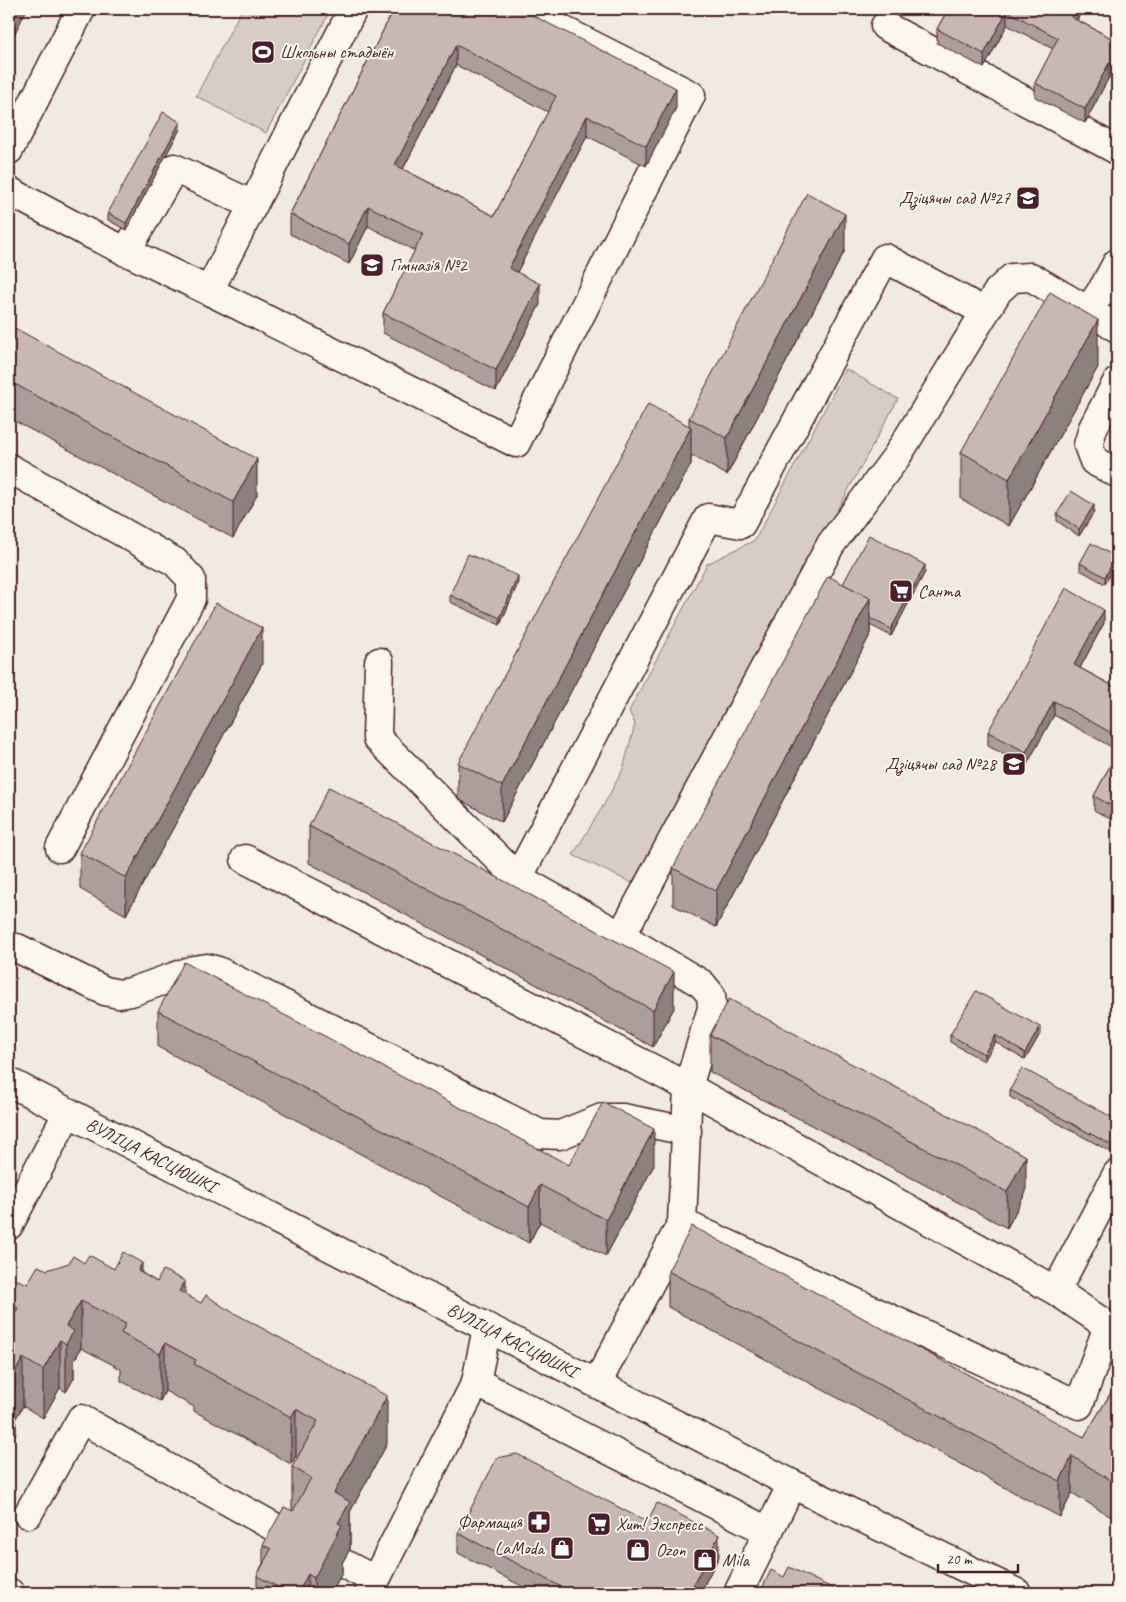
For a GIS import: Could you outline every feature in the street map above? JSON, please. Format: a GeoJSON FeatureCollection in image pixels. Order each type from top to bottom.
{"type":"FeatureCollection","features":[{"type":"Feature","properties":{"kind":"street"},"geometry":{"type":"LineString","coordinates":[[9,150],[82,9]]}},
{"type":"Feature","properties":{"kind":"street"},"geometry":{"type":"LineString","coordinates":[[209,291],[353,9]]}},
{"type":"Feature","properties":{"kind":"street"},"geometry":{"type":"LineString","coordinates":[[9,191],[126,252],[516,442],[692,95],[521,9]]}},
{"type":"Feature","properties":{"kind":"street"},"geometry":{"type":"LineString","coordinates":[[885,26],[1117,150]]}},
{"type":"Feature","properties":{"kind":"street"},"geometry":{"type":"LineString","coordinates":[[126,252],[174,168],[253,206]]}},
{"type":"Feature","properties":{"kind":"street"},"geometry":{"type":"LineString","coordinates":[[518,878],[708,518],[741,524],[885,258],[985,312]]}},
{"type":"Feature","properties":{"kind":"street"},"geometry":{"type":"LineString","coordinates":[[1088,311],[1117,263]]}},
{"type":"Feature","properties":{"kind":"street"},"geometry":{"type":"LineString","coordinates":[[621,936],[831,544],[897,456],[998,291],[1012,278],[1031,277],[1117,328]]}},
{"type":"Feature","properties":{"kind":"street"},"geometry":{"type":"LineString","coordinates":[[1117,382],[1093,428],[1088,445],[1094,461],[1117,473]]}},
{"type":"Feature","properties":{"kind":"street"},"geometry":{"type":"LineString","coordinates":[[9,468],[174,562],[191,579],[191,599],[60,848]]}},
{"type":"Feature","properties":{"kind":"street"},"geometry":{"type":"LineString","coordinates":[[378,662],[377,738],[518,878],[702,984],[711,995],[712,1008],[688,1087],[682,1224],[597,1383]]}},
{"type":"Feature","properties":{"kind":"street"},"geometry":{"type":"LineString","coordinates":[[245,858],[688,1087],[1056,1290],[1113,1328],[1079,1405],[682,1224]]}},
{"type":"Feature","properties":{"kind":"street"},"geometry":{"type":"LineString","coordinates":[[17,948],[105,991],[119,994],[131,992],[193,970],[207,968],[218,971],[540,1134],[560,1135],[602,1118],[623,1118],[687,1131]]}},
{"type":"Feature","properties":{"kind":"street","name":"ВУЛІЦА КАСЦЮШКІ"},"geometry":{"type":"LineString","coordinates":[[9,1082],[792,1484],[1017,1593]]}},
{"type":"Feature","properties":{"kind":"street"},"geometry":{"type":"LineString","coordinates":[[12,1211],[68,1112]]}},
{"type":"Feature","properties":{"kind":"street"},"geometry":{"type":"LineString","coordinates":[[1056,1290],[1117,1174]]}},
{"type":"Feature","properties":{"kind":"street"},"geometry":{"type":"LineString","coordinates":[[342,1563],[372,1587],[476,1382],[487,1328]]}},
{"type":"Feature","properties":{"kind":"street"},"geometry":{"type":"LineString","coordinates":[[476,1382],[769,1532]]}},
{"type":"Feature","properties":{"kind":"street"},"geometry":{"type":"LineString","coordinates":[[28,1514],[81,1419],[302,1542]]}},
{"type":"Feature","properties":{"kind":"street"},"geometry":{"type":"LineString","coordinates":[[738,1593],[792,1484]]}},
{"type":"Feature","properties":{"kind":"shaded area","name":"Школьны стадыён"},"geometry":{"type":"Polygon","coordinates":[[[242,9],[331,9],[266,133],[196,96],[242,9]]]}},
{"type":"Feature","properties":{"kind":"shaded area"},"geometry":{"type":"Polygon","coordinates":[[[846,369],[898,399],[655,844],[632,883],[573,855],[623,769],[635,724],[629,711],[707,564],[755,540],[846,369]]]}},
{"type":"Feature","properties":{"kind":"building"},"geometry":{"type":"Polygon","coordinates":[[[394,9],[520,9],[676,88],[646,146],[587,116],[509,268],[540,284],[496,370],[383,313],[423,234],[368,206],[349,244],[290,214],[394,9]],[[456,45],[395,165],[494,216],[556,96],[456,45]]]}},
{"type":"Feature","properties":{"kind":"building"},"geometry":{"type":"Polygon","coordinates":[[[948,9],[1075,9],[1071,17],[1117,41],[1117,68],[1109,63],[1085,109],[1035,83],[1058,38],[1007,11],[984,54],[937,29],[948,9]]]}},
{"type":"Feature","properties":{"kind":"building"},"geometry":{"type":"Polygon","coordinates":[[[163,112],[180,122],[126,223],[108,213],[163,112]]]}},
{"type":"Feature","properties":{"kind":"building"},"geometry":{"type":"Polygon","coordinates":[[[807,193],[845,214],[727,438],[689,418],[807,193]]]}},
{"type":"Feature","properties":{"kind":"building"},"geometry":{"type":"Polygon","coordinates":[[[1050,292],[1098,320],[1009,479],[961,452],[1050,292]]]}},
{"type":"Feature","properties":{"kind":"building"},"geometry":{"type":"Polygon","coordinates":[[[9,325],[257,459],[233,502],[9,381],[9,325]]]}},
{"type":"Feature","properties":{"kind":"building"},"geometry":{"type":"Polygon","coordinates":[[[648,404],[691,427],[502,786],[458,763],[648,404]]]}},
{"type":"Feature","properties":{"kind":"building"},"geometry":{"type":"Polygon","coordinates":[[[1071,491],[1094,505],[1079,529],[1057,514],[1071,491]]]}},
{"type":"Feature","properties":{"kind":"building"},"geometry":{"type":"Polygon","coordinates":[[[869,535],[925,565],[891,629],[870,618],[870,598],[843,584],[869,535]]]}},
{"type":"Feature","properties":{"kind":"building"},"geometry":{"type":"Polygon","coordinates":[[[1091,543],[1116,557],[1105,577],[1080,563],[1091,543]]]}},
{"type":"Feature","properties":{"kind":"building"},"geometry":{"type":"Polygon","coordinates":[[[468,554],[518,576],[500,618],[450,595],[468,554]]]}},
{"type":"Feature","properties":{"kind":"building"},"geometry":{"type":"Polygon","coordinates":[[[828,576],[870,598],[716,891],[673,868],[828,576]]]}},
{"type":"Feature","properties":{"kind":"building"},"geometry":{"type":"Polygon","coordinates":[[[1066,588],[1104,610],[1074,665],[1117,688],[1117,736],[1054,701],[1026,752],[988,732],[1066,588]]]}},
{"type":"Feature","properties":{"kind":"building"},"geometry":{"type":"Polygon","coordinates":[[[216,603],[262,628],[126,878],[80,853],[216,603]]]}},
{"type":"Feature","properties":{"kind":"building"},"geometry":{"type":"Polygon","coordinates":[[[1117,753],[1117,809],[1094,796],[1117,753]]]}},
{"type":"Feature","properties":{"kind":"building"},"geometry":{"type":"Polygon","coordinates":[[[329,787],[674,972],[653,1010],[309,826],[329,787]]]}},
{"type":"Feature","properties":{"kind":"building"},"geometry":{"type":"Polygon","coordinates":[[[184,962],[569,1165],[603,1102],[654,1129],[606,1220],[540,1185],[529,1207],[158,1011],[184,962]]]}},
{"type":"Feature","properties":{"kind":"building"},"geometry":{"type":"Polygon","coordinates":[[[976,991],[1040,1027],[1025,1053],[995,1035],[984,1054],[950,1035],[976,991]]]}},
{"type":"Feature","properties":{"kind":"building"},"geometry":{"type":"Polygon","coordinates":[[[729,999],[1026,1156],[1007,1192],[710,1035],[729,999]]]}},
{"type":"Feature","properties":{"kind":"building"},"geometry":{"type":"Polygon","coordinates":[[[1022,1068],[1117,1120],[1117,1139],[1113,1146],[1010,1090],[1022,1068]]]}},
{"type":"Feature","properties":{"kind":"building"},"geometry":{"type":"Polygon","coordinates":[[[692,1226],[1084,1437],[1117,1383],[1116,1484],[1072,1456],[1060,1481],[668,1271],[692,1226]]]}},
{"type":"Feature","properties":{"kind":"building"},"geometry":{"type":"Polygon","coordinates":[[[123,1252],[142,1263],[138,1271],[157,1282],[163,1270],[185,1281],[179,1291],[201,1303],[206,1295],[225,1308],[387,1396],[334,1493],[350,1502],[338,1523],[342,1525],[314,1578],[308,1574],[298,1593],[289,1593],[257,1576],[271,1549],[263,1545],[284,1507],[293,1511],[311,1478],[292,1467],[318,1421],[296,1409],[291,1417],[194,1364],[196,1360],[165,1343],[160,1354],[121,1333],[126,1324],[81,1301],[66,1326],[74,1331],[66,1344],[60,1340],[43,1370],[23,1358],[10,1381],[16,1384],[9,1396],[9,1324],[18,1308],[9,1302],[9,1296],[18,1280],[27,1284],[38,1266],[47,1270],[69,1263],[73,1256],[84,1263],[89,1255],[114,1269],[123,1252]]]}},
{"type":"Feature","properties":{"kind":"building"},"geometry":{"type":"Polygon","coordinates":[[[517,1454],[647,1522],[657,1503],[719,1535],[689,1593],[573,1593],[458,1533],[497,1458],[517,1454]]]}},
{"type":"Feature","properties":{"kind":"building"},"geometry":{"type":"Polygon","coordinates":[[[789,1567],[842,1593],[760,1593],[771,1570],[784,1577],[789,1567]]]}},
{"type":"Feature","properties":{"kind":"place","name":"Школьны стадыён"},"geometry":{"type":"Point","coordinates":[263,52]}},
{"type":"Feature","properties":{"kind":"place","name":"Дзіцячы сад №27"},"geometry":{"type":"Point","coordinates":[1028,198]}},
{"type":"Feature","properties":{"kind":"place","name":"Гімназія №2"},"geometry":{"type":"Point","coordinates":[372,265]}},
{"type":"Feature","properties":{"kind":"place","name":"Санта"},"geometry":{"type":"Point","coordinates":[901,591]}},
{"type":"Feature","properties":{"kind":"place","name":"Дзіцячы сад №28"},"geometry":{"type":"Point","coordinates":[1014,764]}},
{"type":"Feature","properties":{"kind":"place","name":"Фармация"},"geometry":{"type":"Point","coordinates":[539,1522]}},
{"type":"Feature","properties":{"kind":"place","name":"Хит! Экспресс"},"geometry":{"type":"Point","coordinates":[599,1524]}},
{"type":"Feature","properties":{"kind":"place","name":"LaModa"},"geometry":{"type":"Point","coordinates":[562,1548]}},
{"type":"Feature","properties":{"kind":"place","name":"Ozon"},"geometry":{"type":"Point","coordinates":[638,1550]}},
{"type":"Feature","properties":{"kind":"place","name":"Mila"},"geometry":{"type":"Point","coordinates":[705,1560]}}]}
